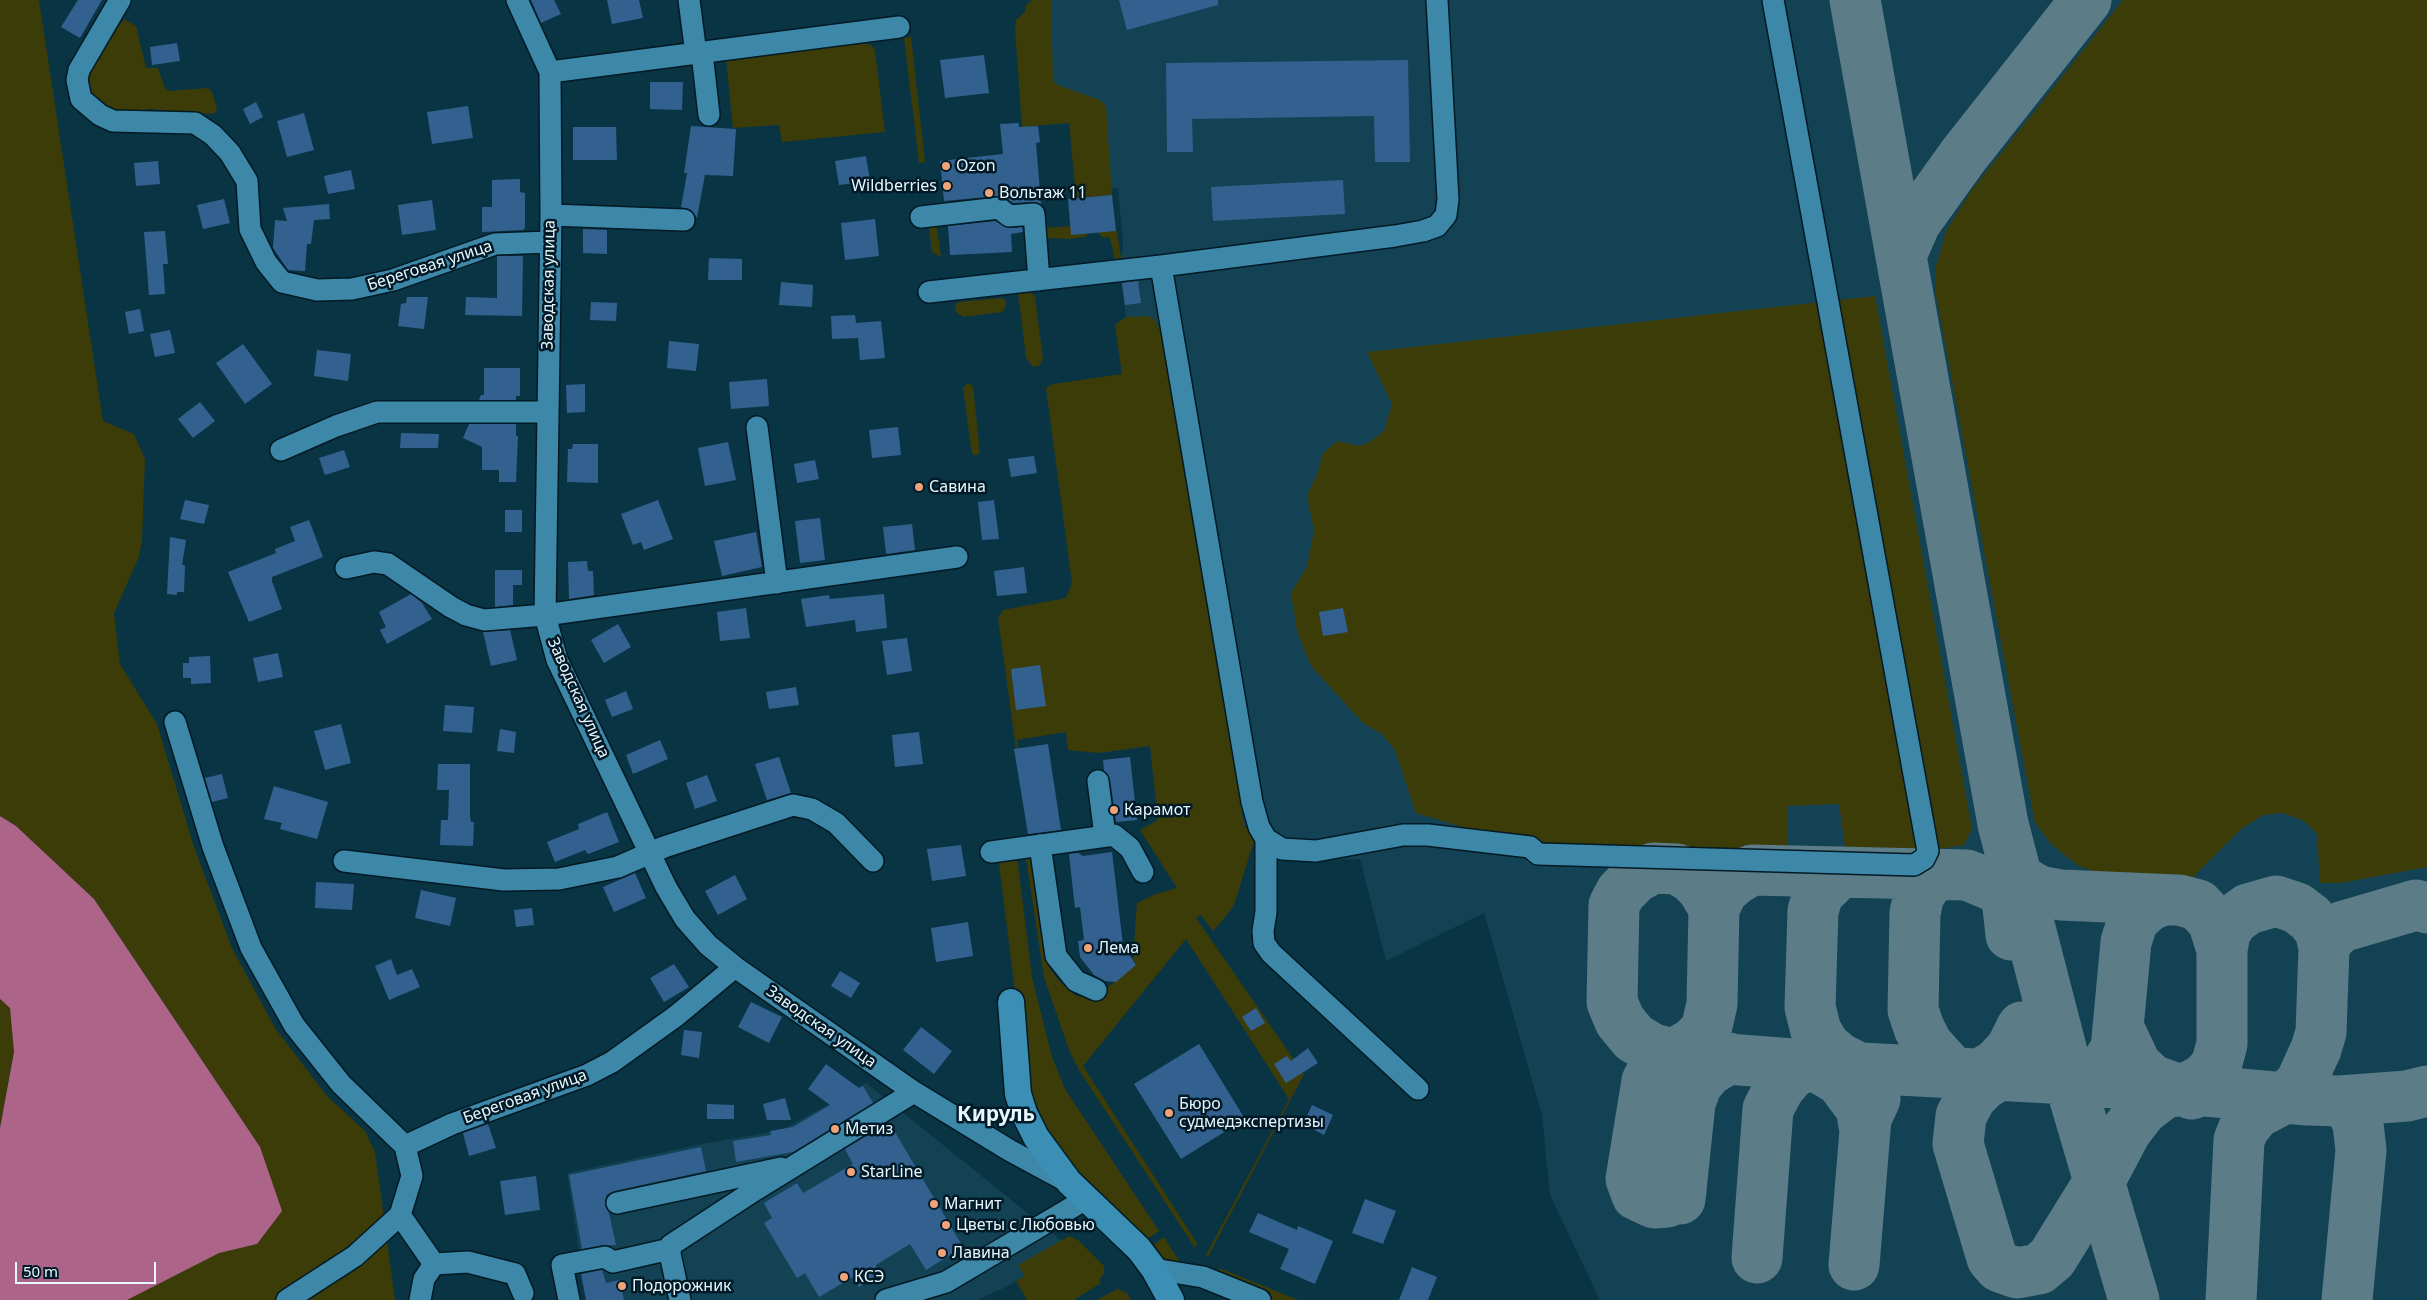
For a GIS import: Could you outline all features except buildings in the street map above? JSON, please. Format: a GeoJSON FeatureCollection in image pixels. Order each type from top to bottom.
{"type":"FeatureCollection","features":[{"type":"Feature","properties":{"kind":"main road"},"geometry":{"type":"LineString","coordinates":[[1011,1002],[1018,1094],[1024,1114],[1036,1137],[1078,1190],[1139,1249],[1154,1269],[1171,1300]]}},
{"type":"Feature","properties":{"kind":"street","name":"Береговая улица"},"geometry":{"type":"LineString","coordinates":[[120,0],[79,70],[78,80],[81,99],[100,115],[113,121],[195,123],[213,135],[230,153],[247,181],[250,229],[266,262],[282,282],[317,290],[352,290],[393,280],[495,244],[550,242]]}},
{"type":"Feature","properties":{"kind":"street","name":"Заводская улица"},"geometry":{"type":"LineString","coordinates":[[517,0],[550,72],[551,215],[545,615],[549,636],[558,660],[666,887],[685,919],[708,945],[735,967],[914,1092],[1008,1150],[1078,1190]]}},
{"type":"Feature","properties":{"kind":"street"},"geometry":{"type":"LineString","coordinates":[[689,0],[709,114]]}},
{"type":"Feature","properties":{"kind":"street"},"geometry":{"type":"LineString","coordinates":[[929,292],[1161,266],[1395,236],[1423,231],[1437,226],[1446,215],[1448,199],[1437,0]]}},
{"type":"Feature","properties":{"kind":"street"},"geometry":{"type":"LineString","coordinates":[[1161,266],[1252,802],[1259,827],[1266,839],[1282,849],[1316,852],[1403,835],[1428,835],[1530,847],[1538,854],[1914,865],[1924,860],[1928,851],[1773,0]]}},
{"type":"Feature","properties":{"kind":"street"},"geometry":{"type":"LineString","coordinates":[[550,72],[899,27]]}},
{"type":"Feature","properties":{"kind":"street"},"geometry":{"type":"LineString","coordinates":[[921,216],[999,208],[1009,216],[1034,214],[1039,280]]}},
{"type":"Feature","properties":{"kind":"street"},"geometry":{"type":"LineString","coordinates":[[551,215],[684,220]]}},
{"type":"Feature","properties":{"kind":"street"},"geometry":{"type":"LineString","coordinates":[[281,450],[336,426],[377,412],[547,412]]}},
{"type":"Feature","properties":{"kind":"street"},"geometry":{"type":"LineString","coordinates":[[756,427],[777,583]]}},
{"type":"Feature","properties":{"kind":"street"},"geometry":{"type":"LineString","coordinates":[[346,568],[374,562],[388,564],[466,615],[484,620],[545,615],[957,558]]}},
{"type":"Feature","properties":{"kind":"street"},"geometry":{"type":"LineString","coordinates":[[176,722],[213,847],[251,948],[294,1025],[342,1084],[405,1146],[412,1176],[400,1215],[355,1256],[287,1300]]}},
{"type":"Feature","properties":{"kind":"street"},"geometry":{"type":"LineString","coordinates":[[1098,780],[1106,836]]}},
{"type":"Feature","properties":{"kind":"street"},"geometry":{"type":"LineString","coordinates":[[344,861],[504,880],[559,879],[618,867],[700,835],[793,805],[812,809],[836,823],[873,861]]}},
{"type":"Feature","properties":{"kind":"street"},"geometry":{"type":"LineString","coordinates":[[991,852],[1114,835],[1122,839],[1130,848],[1143,872]]}},
{"type":"Feature","properties":{"kind":"street"},"geometry":{"type":"LineString","coordinates":[[1266,839],[1266,912],[1263,931],[1264,943],[1270,954],[1418,1089]]}},
{"type":"Feature","properties":{"kind":"street"},"geometry":{"type":"LineString","coordinates":[[1040,845],[1056,956],[1076,980],[1096,990]]}},
{"type":"Feature","properties":{"kind":"street","name":"Береговая улица"},"geometry":{"type":"LineString","coordinates":[[405,1146],[452,1124],[555,1088],[596,1071],[612,1062],[676,1016],[735,967]]}},
{"type":"Feature","properties":{"kind":"street"},"geometry":{"type":"LineString","coordinates":[[680,1300],[670,1249],[671,1245],[914,1092]]}},
{"type":"Feature","properties":{"kind":"street"},"geometry":{"type":"LineString","coordinates":[[617,1203],[796,1165]]}},
{"type":"Feature","properties":{"kind":"street"},"geometry":{"type":"LineString","coordinates":[[886,1300],[946,1282],[1078,1190]]}},
{"type":"Feature","properties":{"kind":"street"},"geometry":{"type":"LineString","coordinates":[[400,1215],[434,1264]]}},
{"type":"Feature","properties":{"kind":"street"},"geometry":{"type":"LineString","coordinates":[[569,1300],[562,1265],[605,1257],[613,1262],[670,1249]]}},
{"type":"Feature","properties":{"kind":"street"},"geometry":{"type":"LineString","coordinates":[[434,1264],[468,1262],[515,1274],[523,1293]]}},
{"type":"Feature","properties":{"kind":"street"},"geometry":{"type":"LineString","coordinates":[[420,1300],[424,1279],[434,1264]]}},
{"type":"Feature","properties":{"kind":"street"},"geometry":{"type":"LineString","coordinates":[[1154,1269],[1203,1277],[1260,1300]]}},
{"type":"Feature","properties":{"kind":"shaded area"},"geometry":{"type":"Polygon","coordinates":[[[0,0],[39,0],[103,421],[134,434],[145,459],[142,540],[139,557],[114,613],[120,664],[157,724],[194,847],[232,948],[275,1028],[327,1096],[365,1131],[375,1152],[395,1300],[127,1300],[219,1252],[257,1244],[260,1147],[94,899],[16,826],[0,816],[0,0]]]}},
{"type":"Feature","properties":{"kind":"shaded area"},"geometry":{"type":"Polygon","coordinates":[[[1032,0],[1051,0],[1053,81],[1058,85],[1100,100],[1106,106],[1112,195],[1076,198],[1069,123],[1022,127],[1015,28],[1016,20],[1025,12],[1026,5],[1032,0]]]}},
{"type":"Feature","properties":{"kind":"shaded area"},"geometry":{"type":"Polygon","coordinates":[[[1046,0],[2427,0],[2427,1300],[1600,1300],[1550,1195],[1542,1115],[1484,913],[1386,961],[1360,859],[1311,860],[1254,841],[1252,827],[1158,820],[1150,746],[1098,753],[1155,603],[1115,325],[1126,317],[1120,271],[1123,244],[1118,188],[1105,189],[1101,106],[1048,86],[1046,0]]]}},
{"type":"Feature","properties":{"kind":"shaded area"},"geometry":{"type":"Polygon","coordinates":[[[2123,0],[2427,0],[2427,867],[2341,883],[2320,883],[2317,834],[2304,821],[2283,813],[2263,815],[2240,830],[2189,881],[2150,881],[2103,875],[2077,865],[2051,844],[2035,823],[1936,295],[1935,270],[1946,231],[1971,191],[2123,0]]]}},
{"type":"Feature","properties":{"kind":"shaded area"},"geometry":{"type":"Polygon","coordinates":[[[124,19],[136,26],[146,68],[158,68],[165,88],[169,91],[208,88],[212,92],[217,108],[216,112],[212,114],[147,109],[141,113],[124,115],[90,100],[85,84],[90,67],[124,19]]]}},
{"type":"Feature","properties":{"kind":"shaded area"},"geometry":{"type":"Polygon","coordinates":[[[911,37],[925,162],[919,163],[904,38],[911,37]]]}},
{"type":"Feature","properties":{"kind":"shaded area"},"geometry":{"type":"Polygon","coordinates":[[[859,43],[871,45],[875,50],[885,132],[782,142],[779,125],[733,128],[726,59],[859,43]]]}},
{"type":"Feature","properties":{"kind":"shaded area"},"geometry":{"type":"Polygon","coordinates":[[[936,219],[941,257],[932,252],[928,220],[936,219]]]}},
{"type":"Feature","properties":{"kind":"shaded area"},"geometry":{"type":"Polygon","coordinates":[[[1071,226],[1089,233],[1085,237],[1069,239],[1042,236],[1045,228],[1071,226]]]}},
{"type":"Feature","properties":{"kind":"shaded area"},"geometry":{"type":"Polygon","coordinates":[[[1117,231],[1121,267],[1116,263],[1110,238],[1102,237],[1098,232],[1117,231]]]}},
{"type":"Feature","properties":{"kind":"shaded area"},"geometry":{"type":"Polygon","coordinates":[[[1028,289],[1035,297],[1043,359],[1039,366],[1033,367],[1026,358],[1018,292],[1028,289]]]}},
{"type":"Feature","properties":{"kind":"shaded area"},"geometry":{"type":"Polygon","coordinates":[[[1875,296],[1972,829],[1964,845],[1928,851],[1846,855],[1839,804],[1788,806],[1788,852],[1530,847],[1416,813],[1395,750],[1382,734],[1363,723],[1311,666],[1297,631],[1291,593],[1307,567],[1314,530],[1307,496],[1318,472],[1323,453],[1337,441],[1359,446],[1370,442],[1384,431],[1392,404],[1367,352],[1875,296]]]}},
{"type":"Feature","properties":{"kind":"shaded area"},"geometry":{"type":"Polygon","coordinates":[[[1001,298],[1006,300],[1006,306],[1002,312],[963,317],[955,311],[955,306],[958,302],[1001,298]]]}},
{"type":"Feature","properties":{"kind":"shaded area"},"geometry":{"type":"Polygon","coordinates":[[[1147,316],[1154,319],[1162,334],[1244,827],[1252,827],[1254,841],[1234,905],[1227,915],[1213,931],[1201,915],[1196,918],[1304,1074],[1208,1257],[1206,1255],[1289,1099],[1186,939],[1083,1066],[1197,1243],[1195,1248],[1079,1070],[1069,1050],[1044,977],[1025,852],[1030,855],[1044,950],[1049,967],[1059,981],[1076,996],[1091,998],[1098,995],[1136,965],[1133,959],[1137,903],[1156,894],[1177,888],[1140,830],[1158,820],[1150,746],[1098,753],[1068,750],[1066,732],[1017,740],[1018,749],[1016,749],[998,618],[1003,610],[1066,598],[1072,583],[1046,388],[1053,384],[1122,374],[1115,325],[1126,317],[1147,316]]]}},
{"type":"Feature","properties":{"kind":"shaded area"},"geometry":{"type":"Polygon","coordinates":[[[969,383],[973,387],[980,452],[977,455],[973,455],[971,449],[963,387],[969,383]]]}},
{"type":"Feature","properties":{"kind":"shaded area"},"geometry":{"type":"Polygon","coordinates":[[[0,816],[16,826],[94,899],[260,1147],[282,1211],[257,1244],[219,1253],[127,1300],[0,1300],[0,1128],[14,1052],[10,1008],[0,999],[0,816]]]}},
{"type":"Feature","properties":{"kind":"shaded area"},"geometry":{"type":"Polygon","coordinates":[[[1017,857],[1032,977],[1052,1057],[1065,1089],[1159,1231],[1141,1243],[1066,1164],[1034,1111],[1016,999],[999,864],[1000,859],[1017,857]]]}},
{"type":"Feature","properties":{"kind":"shaded area"},"geometry":{"type":"Polygon","coordinates":[[[0,999],[10,1008],[14,1052],[0,1128],[0,999]]]}},
{"type":"Feature","properties":{"kind":"shaded area"},"geometry":{"type":"Polygon","coordinates":[[[866,1083],[1071,1248],[1006,1287],[977,1300],[587,1300],[567,1173],[702,1144],[782,1130],[866,1083]]]}},
{"type":"Feature","properties":{"kind":"shaded area"},"geometry":{"type":"Polygon","coordinates":[[[1069,1236],[1078,1240],[1104,1266],[1104,1274],[1099,1280],[1101,1283],[1074,1300],[1027,1300],[1016,1281],[1025,1276],[1018,1265],[1069,1236]]]}},
{"type":"Feature","properties":{"kind":"shaded area"},"geometry":{"type":"Polygon","coordinates":[[[1164,1237],[1180,1262],[1158,1263],[1146,1250],[1164,1237]]]}},
{"type":"Feature","properties":{"kind":"shaded area"},"geometry":{"type":"Polygon","coordinates":[[[1219,1269],[1298,1300],[1272,1300],[1216,1278],[1216,1270],[1219,1269]]]}},
{"type":"Feature","properties":{"kind":"shaded area"},"geometry":{"type":"Polygon","coordinates":[[[1117,1289],[1127,1293],[1131,1300],[1097,1300],[1117,1289]]]}},
{"type":"Feature","properties":{"kind":"taxiway"},"geometry":{"type":"LineString","coordinates":[[1855,0],[2003,824],[2069,1079],[2134,1300]]}},
{"type":"Feature","properties":{"kind":"taxiway"},"geometry":{"type":"LineString","coordinates":[[1902,253],[1915,223],[1963,156],[2086,0]]}},
{"type":"Feature","properties":{"kind":"taxiway"},"geometry":{"type":"LineString","coordinates":[[1714,908],[1702,888],[1691,877],[1677,869],[1653,868],[1635,878],[1621,892],[1614,905],[1612,1002],[1620,1021],[1634,1038],[1653,1049],[1676,1055],[1805,1065],[2069,1079],[2308,1100],[2340,1101],[2407,1096],[2427,1091]]}},
{"type":"Feature","properties":{"kind":"taxiway"},"geometry":{"type":"LineString","coordinates":[[1681,1191],[1667,1202],[1654,1203],[1637,1195],[1631,1179],[1647,1081],[1656,1065],[1693,1043],[1706,1030],[1712,1004],[1714,908],[1723,890],[1736,879],[1752,870],[1967,875],[1996,887],[2007,898],[2011,935]]}},
{"type":"Feature","properties":{"kind":"taxiway"},"geometry":{"type":"LineString","coordinates":[[1840,872],[1818,894],[1813,911],[1810,1007],[1816,1031],[1825,1046],[1839,1058],[1857,1067]]}},
{"type":"Feature","properties":{"kind":"taxiway"},"geometry":{"type":"LineString","coordinates":[[1937,875],[1927,883],[1919,895],[1915,913],[1913,1010],[1927,1044],[1953,1073]]}},
{"type":"Feature","properties":{"kind":"taxiway"},"geometry":{"type":"LineString","coordinates":[[2016,878],[2039,891],[2061,895],[2176,900]]}},
{"type":"Feature","properties":{"kind":"taxiway"},"geometry":{"type":"LineString","coordinates":[[2109,1060],[2116,1049],[2126,942],[2133,920],[2148,906],[2163,900],[2179,900],[2198,905],[2213,921],[2222,950]]}},
{"type":"Feature","properties":{"kind":"taxiway"},"geometry":{"type":"LineString","coordinates":[[2118,1027],[2136,1065],[2152,1080],[2180,1090],[2193,1085],[2204,1079],[2216,1066],[2222,1044],[2222,950],[2225,933],[2233,920],[2248,909],[2276,901],[2297,908],[2310,918],[2320,930],[2324,948],[2321,1032],[2316,1049],[2300,1084],[2283,1099],[2256,1113],[2244,1128],[2239,1140],[2231,1300]]}},
{"type":"Feature","properties":{"kind":"taxiway"},"geometry":{"type":"LineString","coordinates":[[2324,948],[2330,937],[2341,927],[2416,905],[2427,908]]}},
{"type":"Feature","properties":{"kind":"taxiway"},"geometry":{"type":"LineString","coordinates":[[1980,1074],[1996,1065],[2011,1049],[2022,1027]]}},
{"type":"Feature","properties":{"kind":"taxiway"},"geometry":{"type":"LineString","coordinates":[[1680,1199],[1690,1103],[1697,1084],[1708,1071],[1729,1058]]}},
{"type":"Feature","properties":{"kind":"taxiway"},"geometry":{"type":"LineString","coordinates":[[1757,1258],[1768,1109],[1779,1088],[1791,1074],[1805,1065],[1821,1069],[1841,1081],[1861,1108],[1865,1131]]}},
{"type":"Feature","properties":{"kind":"taxiway"},"geometry":{"type":"LineString","coordinates":[[1999,1075],[1983,1085],[1971,1097],[1961,1116],[1958,1144],[1992,1258],[2000,1267],[2017,1273],[2039,1269],[2052,1258],[2099,1182],[2126,1131],[2142,1110],[2163,1094],[2180,1090],[2192,1094]]}},
{"type":"Feature","properties":{"kind":"taxiway"},"geometry":{"type":"LineString","coordinates":[[1854,1265],[1866,1118],[1875,1099]]}},
{"type":"Feature","properties":{"kind":"taxiway"},"geometry":{"type":"LineString","coordinates":[[2340,1101],[2352,1110],[2358,1124],[2361,1150],[2347,1300]]}},
{"type":"Feature","properties":{"kind":"place","name":"Ozon"},"geometry":{"type":"Point","coordinates":[946,166]}},
{"type":"Feature","properties":{"kind":"place","name":"Wildberries"},"geometry":{"type":"Point","coordinates":[947,186]}},
{"type":"Feature","properties":{"kind":"place","name":"Вольтаж 11"},"geometry":{"type":"Point","coordinates":[989,193]}},
{"type":"Feature","properties":{"kind":"place","name":"Савина"},"geometry":{"type":"Point","coordinates":[919,487]}},
{"type":"Feature","properties":{"kind":"place","name":"Карамот"},"geometry":{"type":"Point","coordinates":[1114,810]}},
{"type":"Feature","properties":{"kind":"place","name":"Лема"},"geometry":{"type":"Point","coordinates":[1088,948]}},
{"type":"Feature","properties":{"kind":"place","name":"Бюро судмедэкспертизы"},"geometry":{"type":"Point","coordinates":[1169,1113]}},
{"type":"Feature","properties":{"kind":"place","name":"Метиз"},"geometry":{"type":"Point","coordinates":[835,1129]}},
{"type":"Feature","properties":{"kind":"place","name":"StarLine"},"geometry":{"type":"Point","coordinates":[851,1172]}},
{"type":"Feature","properties":{"kind":"place","name":"Магнит"},"geometry":{"type":"Point","coordinates":[934,1204]}},
{"type":"Feature","properties":{"kind":"place","name":"Цветы с Любовью"},"geometry":{"type":"Point","coordinates":[946,1225]}},
{"type":"Feature","properties":{"kind":"place","name":"Лавина"},"geometry":{"type":"Point","coordinates":[942,1253]}},
{"type":"Feature","properties":{"kind":"place","name":"КСЭ"},"geometry":{"type":"Point","coordinates":[844,1277]}},
{"type":"Feature","properties":{"kind":"place","name":"Подорожник"},"geometry":{"type":"Point","coordinates":[622,1286]}},
{"type":"Feature","properties":{"kind":"district","name":"Кируль"},"geometry":{"type":"Point","coordinates":[996,1115]}}]}
